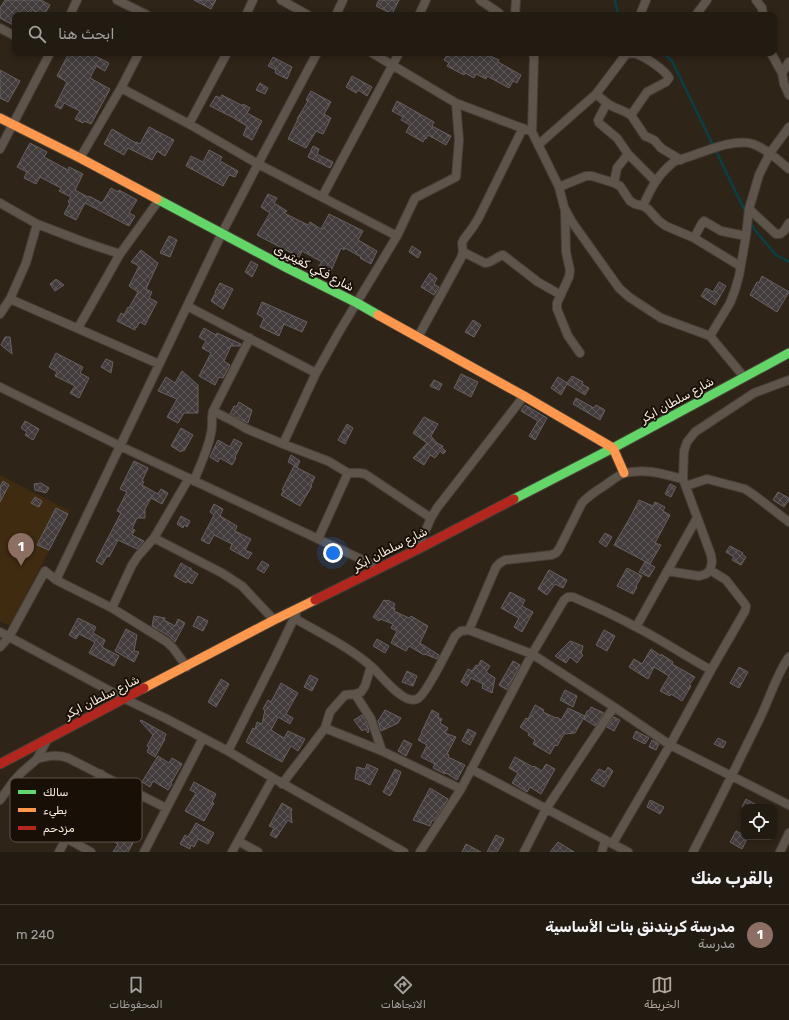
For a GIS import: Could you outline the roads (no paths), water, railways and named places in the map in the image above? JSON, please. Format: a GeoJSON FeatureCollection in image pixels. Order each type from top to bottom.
{"type":"FeatureCollection","features":[{"type":"Feature","properties":{"kind":"main road","name":"شارع فكي كفيتيرى"},"geometry":{"type":"LineString","coordinates":[[0,118],[80,158],[287,268],[357,303],[524,396],[613,448]]}},
{"type":"Feature","properties":{"kind":"main road","name":"شارع سلطان ابكر"},"geometry":{"type":"LineString","coordinates":[[0,764],[274,620],[418,549],[613,448],[789,353]]}},
{"type":"Feature","properties":{"kind":"main road"},"geometry":{"type":"LineString","coordinates":[[613,448],[624,473]]}},
{"type":"Feature","properties":{"kind":"street"},"geometry":{"type":"LineString","coordinates":[[71,12],[77,0]]}},
{"type":"Feature","properties":{"kind":"street"},"geometry":{"type":"LineString","coordinates":[[117,0],[141,12]]}},
{"type":"Feature","properties":{"kind":"street"},"geometry":{"type":"LineString","coordinates":[[247,12],[253,0]]}},
{"type":"Feature","properties":{"kind":"street"},"geometry":{"type":"LineString","coordinates":[[281,0],[303,12]]}},
{"type":"Feature","properties":{"kind":"street"},"geometry":{"type":"LineString","coordinates":[[337,12],[343,0]]}},
{"type":"Feature","properties":{"kind":"street"},"geometry":{"type":"LineString","coordinates":[[420,12],[426,0]]}},
{"type":"Feature","properties":{"kind":"street"},"geometry":{"type":"LineString","coordinates":[[480,0],[496,12]]}},
{"type":"Feature","properties":{"kind":"street"},"geometry":{"type":"LineString","coordinates":[[515,12],[516,0]]}},
{"type":"Feature","properties":{"kind":"street"},"geometry":{"type":"LineString","coordinates":[[641,12],[646,0]]}},
{"type":"Feature","properties":{"kind":"street"},"geometry":{"type":"LineString","coordinates":[[698,12],[707,0]]}},
{"type":"Feature","properties":{"kind":"street"},"geometry":{"type":"LineString","coordinates":[[756,0],[762,8],[763,12]]}},
{"type":"Feature","properties":{"kind":"street"},"geometry":{"type":"LineString","coordinates":[[0,28],[12,34]]}},
{"type":"Feature","properties":{"kind":"street"},"geometry":{"type":"LineString","coordinates":[[0,149],[47,56]]}},
{"type":"Feature","properties":{"kind":"street"},"geometry":{"type":"LineString","coordinates":[[80,158],[121,88],[137,56]]}},
{"type":"Feature","properties":{"kind":"street"},"geometry":{"type":"LineString","coordinates":[[189,124],[225,56]]}},
{"type":"Feature","properties":{"kind":"street"},"geometry":{"type":"LineString","coordinates":[[56,580],[222,233],[315,56]]}},
{"type":"Feature","properties":{"kind":"street"},"geometry":{"type":"LineString","coordinates":[[377,56],[456,103],[532,132]]}},
{"type":"Feature","properties":{"kind":"street"},"geometry":{"type":"LineString","coordinates":[[322,197],[398,56]]}},
{"type":"Feature","properties":{"kind":"street"},"geometry":{"type":"LineString","coordinates":[[534,56],[532,132],[559,188],[564,207],[566,252],[570,270],[569,277],[557,303],[557,308],[568,336],[580,353]]}},
{"type":"Feature","properties":{"kind":"street"},"geometry":{"type":"LineString","coordinates":[[538,145],[596,94],[625,56]]}},
{"type":"Feature","properties":{"kind":"street"},"geometry":{"type":"LineString","coordinates":[[631,115],[647,92],[666,82],[669,78],[667,74],[640,56]]}},
{"type":"Feature","properties":{"kind":"street"},"geometry":{"type":"LineString","coordinates":[[773,56],[782,73],[784,84],[789,95]]}},
{"type":"Feature","properties":{"kind":"street"},"geometry":{"type":"LineString","coordinates":[[782,73],[789,62]]}},
{"type":"Feature","properties":{"kind":"street"},"geometry":{"type":"LineString","coordinates":[[121,88],[189,124],[258,164],[397,236]]}},
{"type":"Feature","properties":{"kind":"street"},"geometry":{"type":"LineString","coordinates":[[596,94],[614,108],[631,115],[645,136],[651,138],[661,148],[681,160]]}},
{"type":"Feature","properties":{"kind":"street"},"geometry":{"type":"LineString","coordinates":[[283,444],[316,373],[397,236],[414,198],[456,177],[459,140],[456,103]]}},
{"type":"Feature","properties":{"kind":"street"},"geometry":{"type":"LineString","coordinates":[[607,103],[598,120],[598,123],[617,138],[628,154],[655,181]]}},
{"type":"Feature","properties":{"kind":"street"},"geometry":{"type":"LineString","coordinates":[[710,336],[730,303],[735,290],[746,236],[749,209],[759,175],[770,153],[789,127]]}},
{"type":"Feature","properties":{"kind":"street"},"geometry":{"type":"LineString","coordinates":[[418,337],[461,258],[462,243],[474,227],[523,128]]}},
{"type":"Feature","properties":{"kind":"street"},"geometry":{"type":"LineString","coordinates":[[644,206],[650,189],[655,181],[675,161],[730,143],[745,142],[754,144],[770,153],[789,169]]}},
{"type":"Feature","properties":{"kind":"street"},"geometry":{"type":"LineString","coordinates":[[614,183],[617,168],[628,154]]}},
{"type":"Feature","properties":{"kind":"street"},"geometry":{"type":"LineString","coordinates":[[559,188],[586,176],[592,176],[614,183],[620,186],[630,201],[644,206],[666,226],[694,238],[740,266]]}},
{"type":"Feature","properties":{"kind":"street"},"geometry":{"type":"LineString","coordinates":[[78,328],[120,254],[159,200]]}},
{"type":"Feature","properties":{"kind":"street"},"geometry":{"type":"LineString","coordinates":[[0,203],[37,224],[120,254]]}},
{"type":"Feature","properties":{"kind":"street"},"geometry":{"type":"LineString","coordinates":[[564,207],[572,222],[619,288],[661,318],[710,336],[744,377]]}},
{"type":"Feature","properties":{"kind":"street"},"geometry":{"type":"LineString","coordinates":[[749,209],[776,234],[780,234],[784,231],[789,223]]}},
{"type":"Feature","properties":{"kind":"street"},"geometry":{"type":"LineString","coordinates":[[694,238],[704,222],[721,231],[746,236]]}},
{"type":"Feature","properties":{"kind":"street"},"geometry":{"type":"LineString","coordinates":[[0,314],[10,299],[26,263],[37,224]]}},
{"type":"Feature","properties":{"kind":"street"},"geometry":{"type":"LineString","coordinates":[[462,252],[485,263],[504,255],[538,282],[561,295]]}},
{"type":"Feature","properties":{"kind":"street"},"geometry":{"type":"LineString","coordinates":[[10,299],[159,364]]}},
{"type":"Feature","properties":{"kind":"street"},"geometry":{"type":"LineString","coordinates":[[187,306],[316,373]]}},
{"type":"Feature","properties":{"kind":"street"},"geometry":{"type":"LineString","coordinates":[[112,608],[132,565],[154,538],[204,457],[212,430],[213,411],[250,338]]}},
{"type":"Feature","properties":{"kind":"street"},"geometry":{"type":"LineString","coordinates":[[667,571],[699,576],[706,574],[710,570],[712,562],[711,555],[685,483],[684,451],[687,442],[695,432],[754,393],[789,380]]}},
{"type":"Feature","properties":{"kind":"street"},"geometry":{"type":"LineString","coordinates":[[0,387],[191,480],[380,568]]}},
{"type":"Feature","properties":{"kind":"street"},"geometry":{"type":"LineString","coordinates":[[418,549],[431,518],[437,508],[524,396]]}},
{"type":"Feature","properties":{"kind":"street"},"geometry":{"type":"LineString","coordinates":[[213,411],[247,429],[328,461],[348,473],[360,473],[369,476],[431,518]]}},
{"type":"Feature","properties":{"kind":"street"},"geometry":{"type":"LineString","coordinates":[[469,630],[496,567],[500,562],[556,553],[586,498],[624,473],[653,471],[685,483],[707,479],[744,488],[789,522]]}},
{"type":"Feature","properties":{"kind":"street"},"geometry":{"type":"LineString","coordinates":[[318,539],[348,473]]}},
{"type":"Feature","properties":{"kind":"street"},"geometry":{"type":"LineString","coordinates":[[636,627],[697,518]]}},
{"type":"Feature","properties":{"kind":"street"},"geometry":{"type":"LineString","coordinates":[[154,538],[233,579],[242,586],[274,620]]}},
{"type":"Feature","properties":{"kind":"street"},"geometry":{"type":"LineString","coordinates":[[602,852],[670,745],[745,611],[746,606],[726,580],[710,570]]}},
{"type":"Feature","properties":{"kind":"street"},"geometry":{"type":"LineString","coordinates":[[0,647],[9,637],[45,571],[56,580],[112,608],[167,642],[187,666]]}},
{"type":"Feature","properties":{"kind":"street"},"geometry":{"type":"LineString","coordinates":[[420,852],[461,789],[532,654],[564,600],[568,597],[572,597],[636,627],[711,670]]}},
{"type":"Feature","properties":{"kind":"street"},"geometry":{"type":"LineString","coordinates":[[228,751],[299,608]]}},
{"type":"Feature","properties":{"kind":"street"},"geometry":{"type":"LineString","coordinates":[[294,618],[349,650],[371,666],[400,694],[411,700],[418,698],[425,690],[455,636],[461,631],[469,630],[532,654],[670,745],[789,805]]}},
{"type":"Feature","properties":{"kind":"street"},"geometry":{"type":"LineString","coordinates":[[0,632],[125,699],[228,751],[282,784],[404,852]]}},
{"type":"Feature","properties":{"kind":"street"},"geometry":{"type":"LineString","coordinates":[[693,852],[732,776],[768,701],[784,663],[789,657]]}},
{"type":"Feature","properties":{"kind":"street"},"geometry":{"type":"LineString","coordinates":[[282,784],[325,728],[330,712],[345,695],[361,692],[365,686],[371,666]]}},
{"type":"Feature","properties":{"kind":"street"},"geometry":{"type":"LineString","coordinates":[[355,694],[371,719],[382,751]]}},
{"type":"Feature","properties":{"kind":"street"},"geometry":{"type":"LineString","coordinates":[[524,852],[546,809],[614,707]]}},
{"type":"Feature","properties":{"kind":"street"},"geometry":{"type":"LineString","coordinates":[[325,728],[382,751],[461,789]]}},
{"type":"Feature","properties":{"kind":"street"},"geometry":{"type":"LineString","coordinates":[[144,852],[203,738]]}},
{"type":"Feature","properties":{"kind":"street"},"geometry":{"type":"LineString","coordinates":[[17,778],[37,759],[47,739]]}},
{"type":"Feature","properties":{"kind":"street"},"geometry":{"type":"LineString","coordinates":[[37,759],[52,755],[64,756],[109,778]]}},
{"type":"Feature","properties":{"kind":"street"},"geometry":{"type":"LineString","coordinates":[[471,769],[628,852]]}},
{"type":"Feature","properties":{"kind":"street"},"geometry":{"type":"LineString","coordinates":[[99,778],[101,774]]}},
{"type":"Feature","properties":{"kind":"street"},"geometry":{"type":"LineString","coordinates":[[232,852],[273,778]]}},
{"type":"Feature","properties":{"kind":"street"},"geometry":{"type":"LineString","coordinates":[[0,800],[10,787]]}},
{"type":"Feature","properties":{"kind":"street"},"geometry":{"type":"LineString","coordinates":[[142,795],[166,808]]}},
{"type":"Feature","properties":{"kind":"street"},"geometry":{"type":"LineString","coordinates":[[780,852],[789,833]]}},
{"type":"Feature","properties":{"kind":"street"},"geometry":{"type":"LineString","coordinates":[[238,841],[258,852]]}},
{"type":"Feature","properties":{"kind":"street"},"geometry":{"type":"LineString","coordinates":[[59,852],[64,842]]}},
{"type":"Feature","properties":{"kind":"street"},"geometry":{"type":"LineString","coordinates":[[73,842],[91,852]]}},
{"type":"Feature","properties":{"kind":"waterway"},"geometry":{"type":"LineString","coordinates":[[615,0],[617,12]]}},
{"type":"Feature","properties":{"kind":"waterway"},"geometry":{"type":"LineString","coordinates":[[666,56],[672,61],[746,213]]}},
{"type":"Feature","properties":{"kind":"waterway"},"geometry":{"type":"LineString","coordinates":[[750,221],[754,229],[776,255],[789,262]]}},
{"type":"Feature","properties":{"kind":"place","name":"مدرسة كريندنق بنات الأساسية"},"geometry":{"type":"Point","coordinates":[21,566]}}]}
